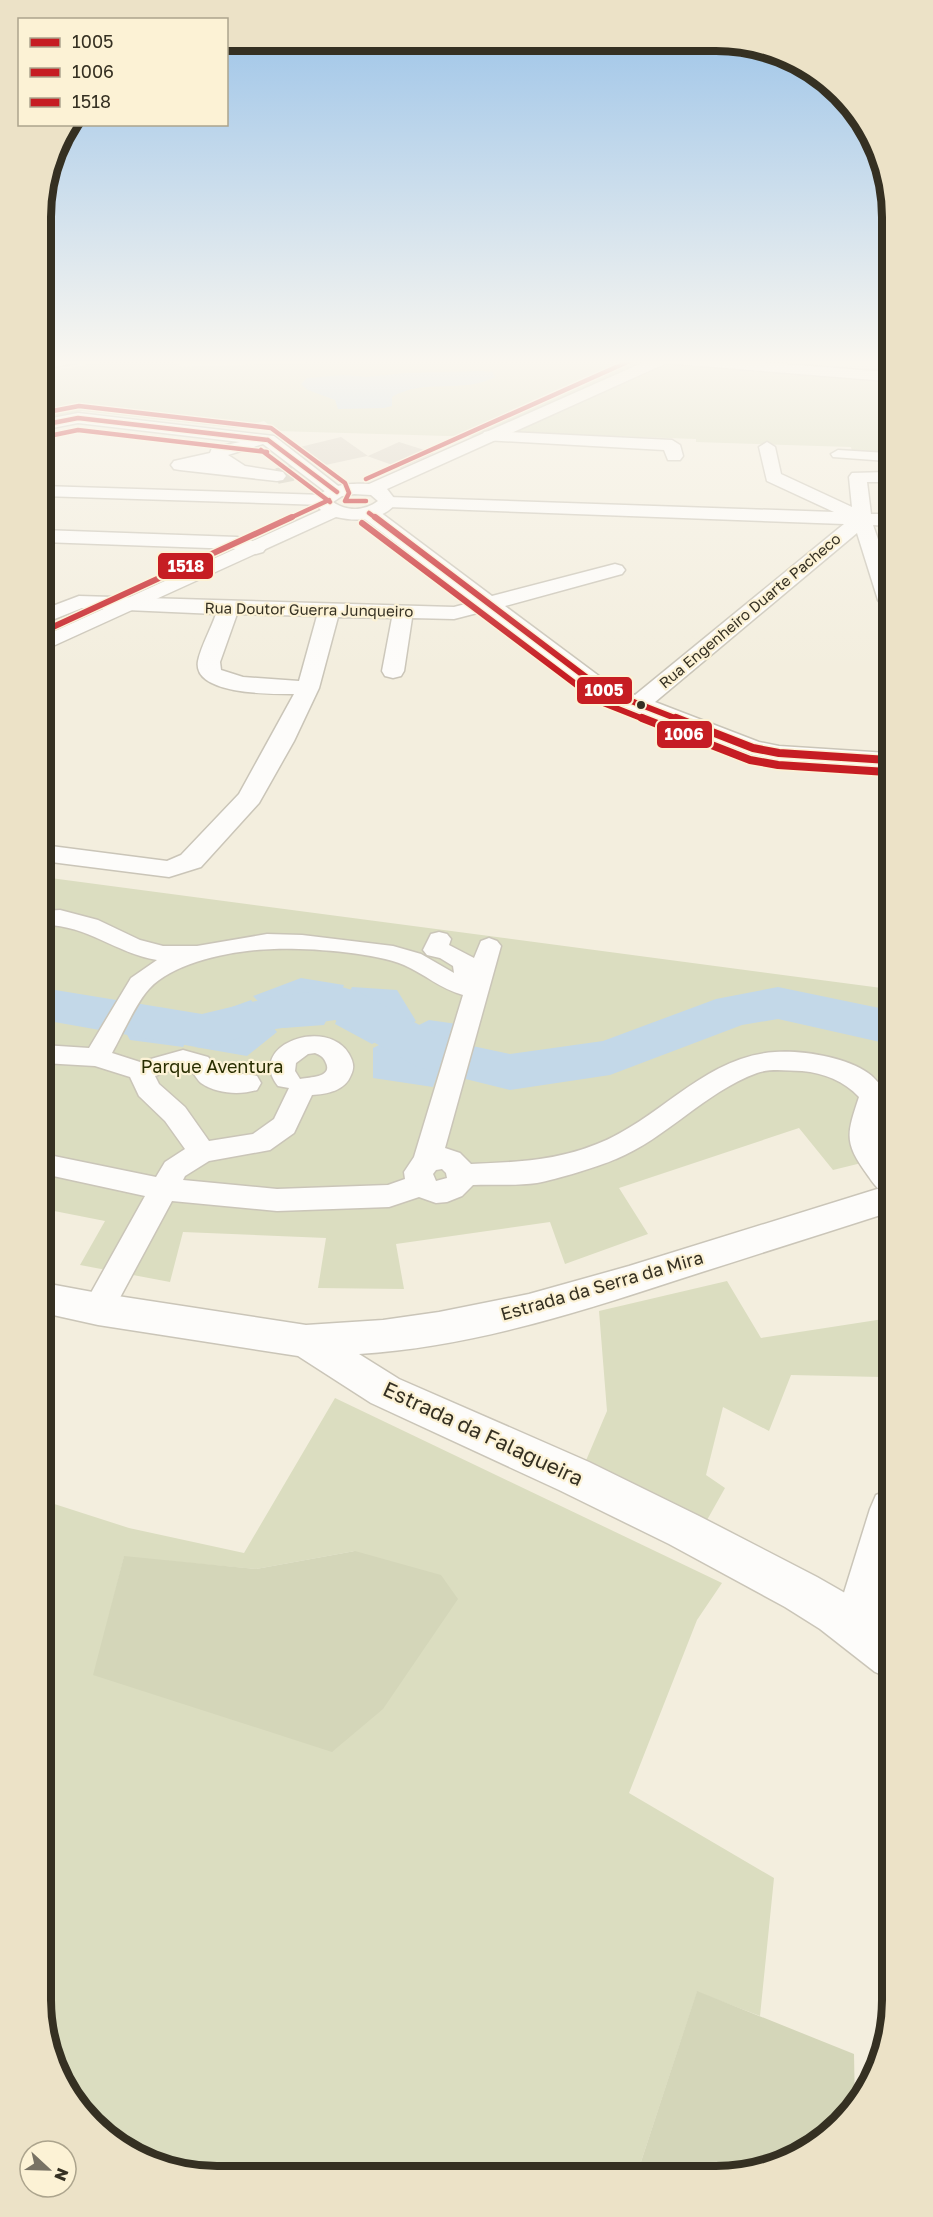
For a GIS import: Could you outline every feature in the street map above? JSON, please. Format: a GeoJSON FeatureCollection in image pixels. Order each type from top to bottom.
{"type":"FeatureCollection","features":[{"type":"Feature","properties":{"kind":"street"},"geometry":{"type":"LineString","coordinates":[[191,462],[180,465],[277,476]]}},
{"type":"Feature","properties":{"kind":"street"},"geometry":{"type":"LineString","coordinates":[[228,462],[240,471]]}},
{"type":"Feature","properties":{"kind":"street"},"geometry":{"type":"LineString","coordinates":[[293,462],[332,501],[350,514],[369,513],[382,508],[388,502],[882,520]]}},
{"type":"Feature","properties":{"kind":"street"},"geometry":{"type":"LineString","coordinates":[[371,490],[432,462]]}},
{"type":"Feature","properties":{"kind":"street"},"geometry":{"type":"LineString","coordinates":[[770,462],[773,477],[862,519]]}},
{"type":"Feature","properties":{"kind":"street"},"geometry":{"type":"LineString","coordinates":[[882,477],[858,477],[862,519],[882,581]]}},
{"type":"Feature","properties":{"kind":"street"},"geometry":{"type":"LineString","coordinates":[[51,641],[256,548],[354,489],[371,490],[385,495],[388,502]]}},
{"type":"Feature","properties":{"kind":"street"},"geometry":{"type":"LineString","coordinates":[[859,489],[882,490]]}},
{"type":"Feature","properties":{"kind":"street"},"geometry":{"type":"LineString","coordinates":[[51,491],[332,501]]}},
{"type":"Feature","properties":{"kind":"street"},"geometry":{"type":"LineString","coordinates":[[369,513],[593,684],[638,704],[753,748],[779,753],[882,760]]}},
{"type":"Feature","properties":{"kind":"street","name":"Rua Engenheiro Duarte Pacheco"},"geometry":{"type":"LineString","coordinates":[[638,704],[862,519]]}},
{"type":"Feature","properties":{"kind":"street"},"geometry":{"type":"LineString","coordinates":[[51,536],[237,543],[256,548]]}},
{"type":"Feature","properties":{"kind":"street","name":"Rua Doutor Guerra Junqueiro"},"geometry":{"type":"LineString","coordinates":[[51,614],[79,602],[454,613],[615,570]]}},
{"type":"Feature","properties":{"kind":"street"},"geometry":{"type":"LineString","coordinates":[[229,608],[208,662],[210,673],[218,678],[237,683],[308,688]]}},
{"type":"Feature","properties":{"kind":"street"},"geometry":{"type":"LineString","coordinates":[[300,632],[318,610]]}},
{"type":"Feature","properties":{"kind":"street"},"geometry":{"type":"LineString","coordinates":[[51,854],[169,868],[191,861],[250,798],[282,741],[308,688],[318,610]]}},
{"type":"Feature","properties":{"kind":"street"},"geometry":{"type":"LineString","coordinates":[[393,671],[403,612]]}},
{"type":"Feature","properties":{"kind":"street"},"geometry":{"type":"LineString","coordinates":[[291,665],[289,679],[296,685],[308,688]]}},
{"type":"Feature","properties":{"kind":"street"},"geometry":{"type":"LineString","coordinates":[[51,918],[80,920],[135,949],[164,955],[199,952],[256,942],[306,943],[404,957],[430,967],[451,984],[464,987],[467,981],[464,962],[447,952],[435,950],[439,939]]}},
{"type":"Feature","properties":{"kind":"street"},"geometry":{"type":"LineString","coordinates":[[51,1165],[162,1189],[277,1200],[389,1196],[424,1173],[489,946]]}},
{"type":"Feature","properties":{"kind":"street"},"geometry":{"type":"LineString","coordinates":[[96,1057],[140,984],[143,964],[135,949]]}},
{"type":"Feature","properties":{"kind":"street"},"geometry":{"type":"LineString","coordinates":[[140,984],[165,966],[199,952]]}},
{"type":"Feature","properties":{"kind":"street"},"geometry":{"type":"LineString","coordinates":[[98,1309],[175,1168],[202,1152],[260,1143],[284,1126],[303,1087],[312,1087],[331,1081],[342,1069],[342,1062],[339,1055],[325,1047],[316,1045],[297,1049],[284,1059],[282,1066],[286,1079]]}},
{"type":"Feature","properties":{"kind":"street"},"geometry":{"type":"LineString","coordinates":[[51,1054],[96,1057],[140,1071],[183,1059],[199,1063],[210,1076],[227,1083],[248,1083]]}},
{"type":"Feature","properties":{"kind":"street"},"geometry":{"type":"LineString","coordinates":[[424,1173],[434,1192],[442,1192],[457,1186],[462,1175],[537,1172],[607,1152],[655,1125],[698,1093],[751,1065],[775,1061],[814,1063],[835,1069],[858,1079],[881,1096],[864,1123],[864,1150],[882,1174]]}},
{"type":"Feature","properties":{"kind":"street"},"geometry":{"type":"LineString","coordinates":[[140,1071],[148,1089],[176,1114],[202,1152]]}},
{"type":"Feature","properties":{"kind":"street","name":"Estrada da Serra da Mira"},"geometry":{"type":"LineString","coordinates":[[306,1341],[394,1334],[529,1310],[629,1281],[882,1201]]}},
{"type":"Feature","properties":{"kind":"street","name":"Estrada da Falagueira"},"geometry":{"type":"LineString","coordinates":[[51,1299],[98,1309],[306,1341],[385,1391],[574,1476],[684,1530],[801,1592],[856,1628],[882,1649]]}},
{"type":"Feature","properties":{"kind":"street"},"geometry":{"type":"LineString","coordinates":[[856,1628],[882,1540]]}},
{"type":"Feature","properties":{"kind":"green space","name":"Parque Aventura"},"geometry":{"type":"Polygon","coordinates":[[[51,878],[882,988],[882,1158],[833,1170],[799,1128],[619,1188],[648,1234],[565,1264],[550,1222],[396,1244],[404,1289],[318,1288],[326,1238],[183,1232],[170,1282],[80,1265],[105,1221],[51,1210],[51,878]]]}},
{"type":"Feature","properties":{"kind":"green space"},"geometry":{"type":"Polygon","coordinates":[[[727,1281],[761,1338],[882,1319],[882,1383],[880,1377],[791,1375],[769,1431],[723,1407],[706,1475],[725,1488],[707,1520],[582,1470],[607,1411],[599,1311],[727,1281]]]}},
{"type":"Feature","properties":{"kind":"green space"},"geometry":{"type":"Polygon","coordinates":[[[335,1398],[722,1583],[697,1620],[629,1793],[774,1878],[760,2016],[697,1992],[640,2166],[206,2166],[185,2163],[144,2149],[116,2132],[85,2101],[64,2063],[52,2021],[51,1503],[129,1528],[244,1553],[335,1398]],[[355,1551],[256,1569],[124,1557],[94,1675],[355,1551]]]}},
{"type":"Feature","properties":{"kind":"green space"},"geometry":{"type":"Polygon","coordinates":[[[355,1551],[441,1575],[458,1599],[383,1709],[332,1752],[93,1675],[124,1556],[256,1569],[355,1551]]]}},
{"type":"Feature","properties":{"kind":"green space"},"geometry":{"type":"Polygon","coordinates":[[[697,1991],[854,2054],[855,2091],[825,2125],[799,2144],[759,2160],[737,2165],[640,2166],[697,1991]]]}},
{"type":"Feature","properties":{"kind":"water"},"geometry":{"type":"Polygon","coordinates":[[[301,978],[344,985],[324,1025],[284,1028],[253,996],[301,978]]]}},
{"type":"Feature","properties":{"kind":"water"},"geometry":{"type":"Polygon","coordinates":[[[352,987],[397,990],[416,1021],[372,1044],[335,1024],[352,987]]]}},
{"type":"Feature","properties":{"kind":"water"},"geometry":{"type":"Polygon","coordinates":[[[251,1000],[277,1032],[247,1056],[195,1047],[210,1015],[251,1000]]]}},
{"type":"Feature","properties":{"kind":"water"},"geometry":{"type":"Polygon","coordinates":[[[150,1009],[201,1016],[183,1047],[130,1040],[125,1031],[138,1012],[150,1009]]]}},
{"type":"Feature","properties":{"kind":"water"},"geometry":{"type":"Polygon","coordinates":[[[429,1020],[457,1024],[433,1087],[373,1078],[373,1048],[429,1020]]]}},
{"type":"Feature","properties":{"kind":"building"},"geometry":{"type":"Polygon","coordinates":[[[316,462],[337,462],[321,466],[316,462]]]}},
{"type":"Feature","properties":{"kind":"building"},"geometry":{"type":"Polygon","coordinates":[[[385,462],[413,462],[401,468],[385,462]]]}},
{"type":"Feature","properties":{"kind":"waterway"},"geometry":{"type":"LineString","coordinates":[[51,1005],[202,1031],[269,1014],[342,1003],[435,1055],[510,1072],[610,1058],[733,1010],[778,1003],[882,1025]]}},
{"type":"Feature","properties":{"kind":"tunnel"},"geometry":{"type":"LineString","coordinates":[[277,476],[297,472]]}},
{"type":"Feature","properties":{"kind":"transit line","name":"1006"},"geometry":{"type":"LineString","coordinates":[[278,462],[330,502]]}},
{"type":"Feature","properties":{"kind":"transit line","name":"1005"},"geometry":{"type":"LineString","coordinates":[[298,462],[337,492]]}},
{"type":"Feature","properties":{"kind":"transit line","name":"1518"},"geometry":{"type":"LineString","coordinates":[[317,462],[345,483],[349,493],[345,501],[366,501]]}},
{"type":"Feature","properties":{"kind":"transit line","name":"1518"},"geometry":{"type":"LineString","coordinates":[[366,479],[403,462]]}},
{"type":"Feature","properties":{"kind":"transit line","name":"1518"},"geometry":{"type":"LineString","coordinates":[[51,628],[329,500]]}},
{"type":"Feature","properties":{"kind":"transit line","name":"1005"},"geometry":{"type":"LineString","coordinates":[[369,513],[603,690],[753,748],[779,753],[882,760]]}},
{"type":"Feature","properties":{"kind":"transit line","name":"1006"},"geometry":{"type":"LineString","coordinates":[[362,523],[598,701],[750,760],[778,765],[882,772]]}}]}
